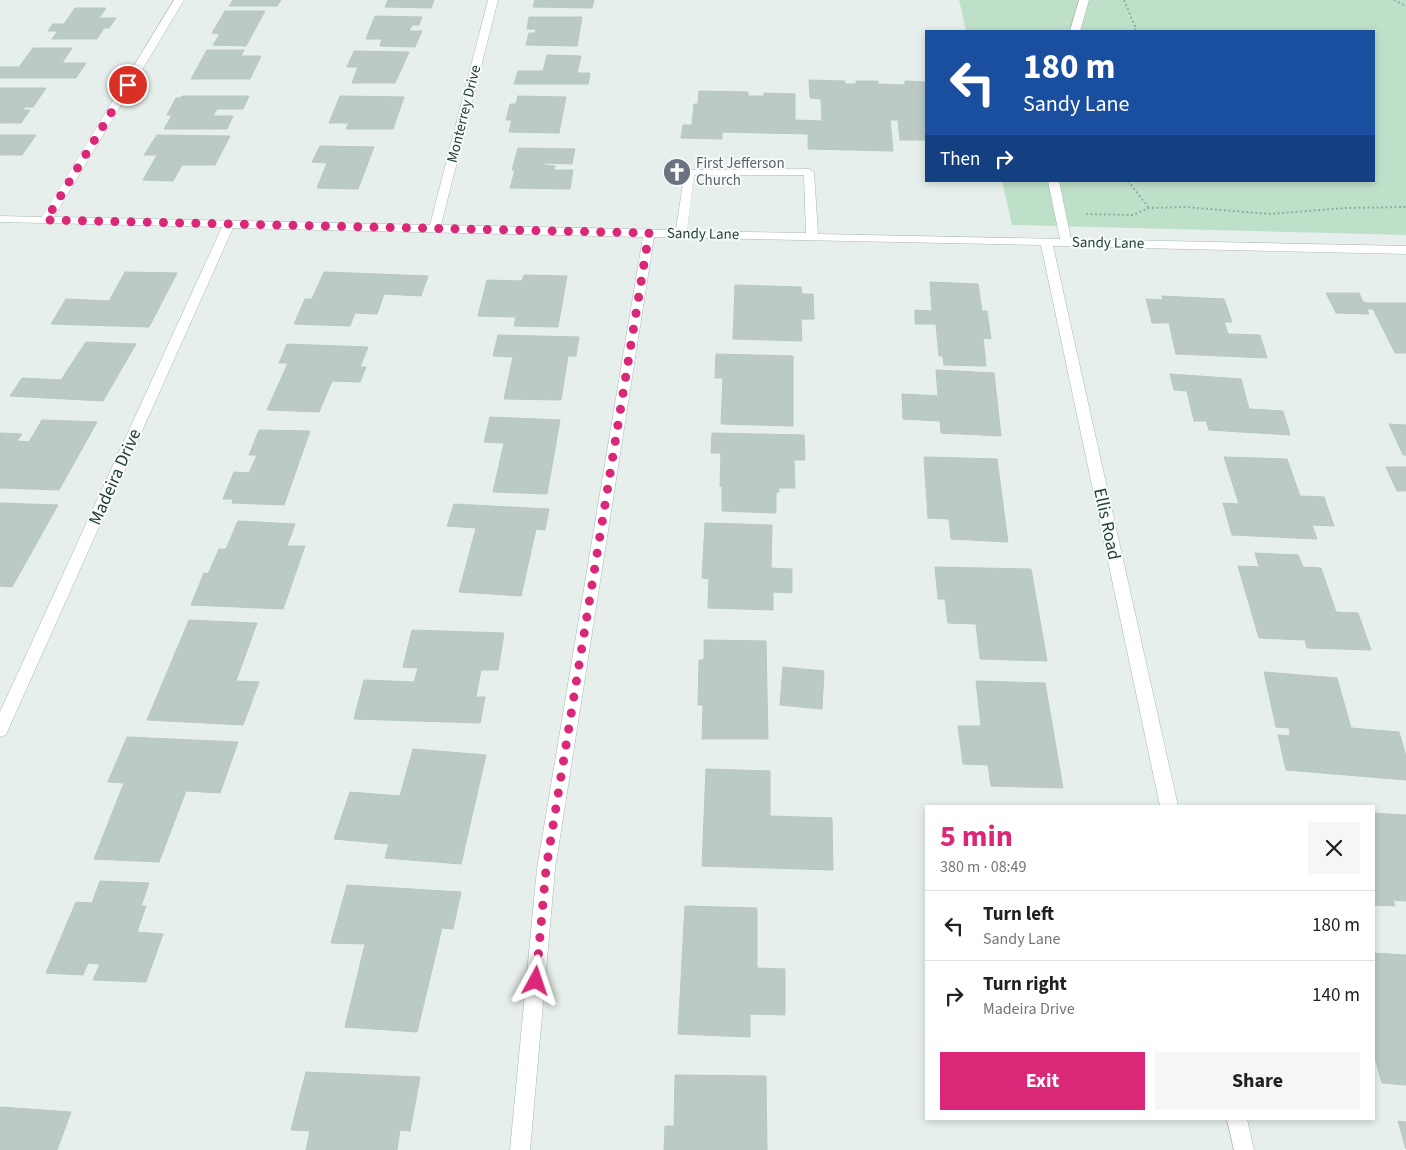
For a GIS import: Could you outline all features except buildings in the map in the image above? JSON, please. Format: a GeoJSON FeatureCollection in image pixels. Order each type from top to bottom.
{"type":"FeatureCollection","features":[{"type":"Feature","properties":{"kind":"street"},"geometry":{"type":"LineString","coordinates":[[46,220],[179,0]]}},
{"type":"Feature","properties":{"kind":"street","name":"Monterrey Drive"},"geometry":{"type":"LineString","coordinates":[[435,228],[493,0]]}},
{"type":"Feature","properties":{"kind":"street"},"geometry":{"type":"LineString","coordinates":[[1075,30],[1084,0]]}},
{"type":"Feature","properties":{"kind":"street"},"geometry":{"type":"LineString","coordinates":[[681,234],[689,172],[809,172],[812,237]]}},
{"type":"Feature","properties":{"kind":"street"},"geometry":{"type":"LineString","coordinates":[[1053,182],[1066,242]]}},
{"type":"Feature","properties":{"kind":"street","name":"Sandy Lane"},"geometry":{"type":"LineString","coordinates":[[0,219],[1406,250]]}},
{"type":"Feature","properties":{"kind":"street","name":"Madeira Drive"},"geometry":{"type":"LineString","coordinates":[[0,730],[229,224]]}},
{"type":"Feature","properties":{"kind":"street"},"geometry":{"type":"LineString","coordinates":[[520,1150],[546,869],[649,233]]}},
{"type":"Feature","properties":{"kind":"street","name":"Ellis Road"},"geometry":{"type":"LineString","coordinates":[[1046,242],[1169,805]]}},
{"type":"Feature","properties":{"kind":"street"},"geometry":{"type":"LineString","coordinates":[[1237,1120],[1244,1150]]}},
{"type":"Feature","properties":{"kind":"path"},"geometry":{"type":"LineString","coordinates":[[1124,0],[1133,18],[1135,30]]}},
{"type":"Feature","properties":{"kind":"path"},"geometry":{"type":"LineString","coordinates":[[1394,0],[1406,6]]}},
{"type":"Feature","properties":{"kind":"path"},"geometry":{"type":"LineString","coordinates":[[1129,182],[1149,208]]}},
{"type":"Feature","properties":{"kind":"path"},"geometry":{"type":"LineString","coordinates":[[1060,213],[1133,214],[1149,208],[1185,207],[1269,214],[1346,208],[1406,207]]}},
{"type":"Feature","properties":{"kind":"green space"},"geometry":{"type":"Polygon","coordinates":[[[959,0],[1406,0],[1406,235],[1012,225],[1002,182],[1375,182],[1375,30],[966,30],[959,0]]]}},
{"type":"Feature","properties":{"kind":"place","name":"First Jefferson Church"},"geometry":{"type":"Point","coordinates":[677,172]}},
{"type":"Feature","properties":{"kind":"route"},"geometry":{"type":"LineString","coordinates":[[128,85],[46,220],[649,233],[546,869],[536,981]]}}]}
